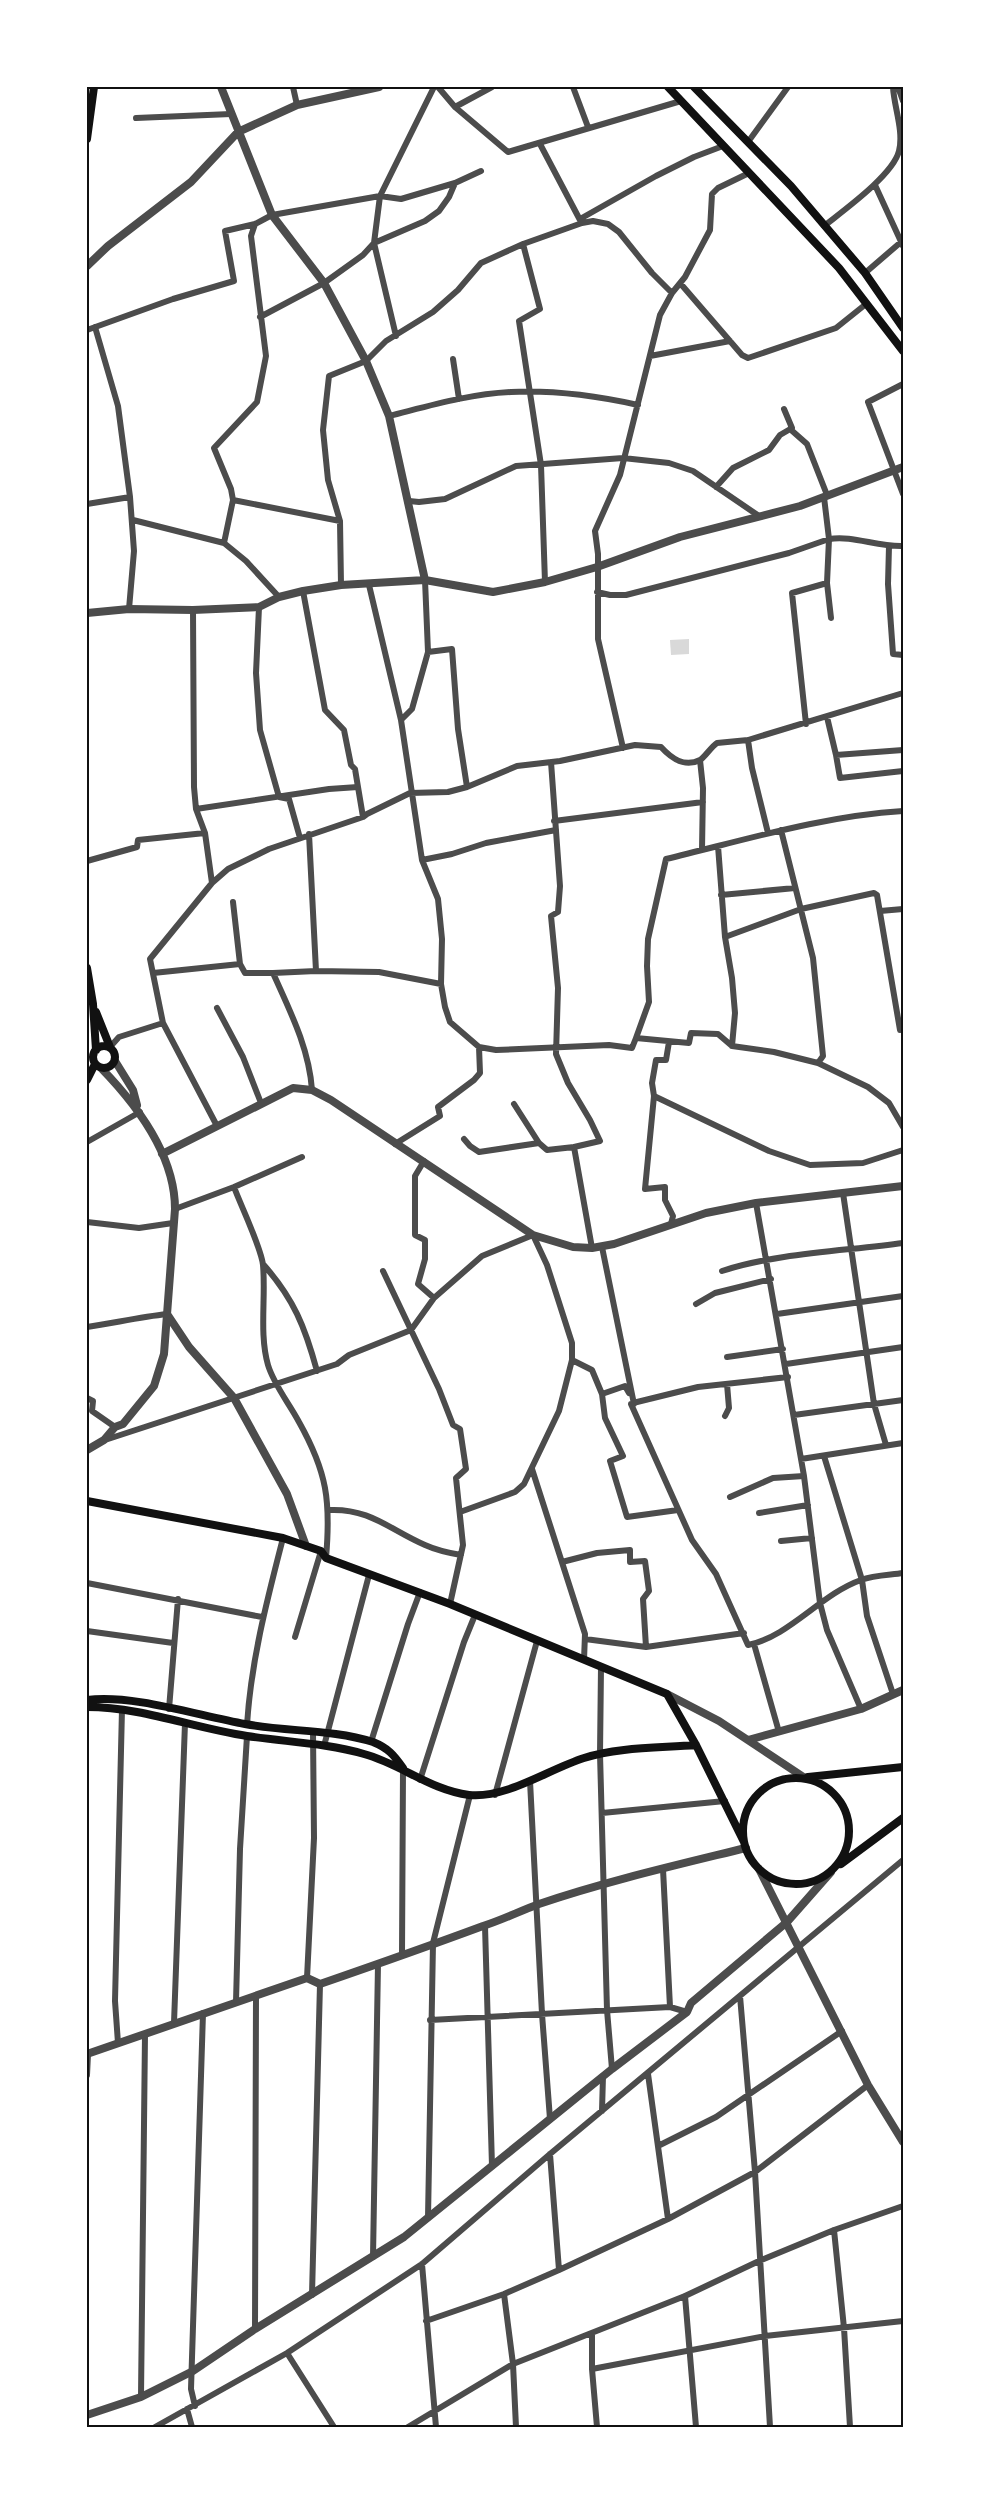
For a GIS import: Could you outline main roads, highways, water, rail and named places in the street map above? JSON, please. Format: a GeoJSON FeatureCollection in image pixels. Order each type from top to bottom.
{"type":"FeatureCollection","features":[{"type":"Feature","properties":{"kind":"main road"},"geometry":{"type":"LineString","coordinates":[[87,139],[94,87]]}},
{"type":"Feature","properties":{"kind":"main road"},"geometry":{"type":"LineString","coordinates":[[668,87],[834,263],[903,351]]}},
{"type":"Feature","properties":{"kind":"main road"},"geometry":{"type":"LineString","coordinates":[[694,87],[791,186],[865,273],[903,327]]}},
{"type":"Feature","properties":{"kind":"main road"},"geometry":{"type":"LineString","coordinates":[[87,968],[93,1004],[96,1050],[93,1057],[94,1065],[87,1080]]}},
{"type":"Feature","properties":{"kind":"main road"},"geometry":{"type":"LineString","coordinates":[[93,1004],[110,1047],[115,1053],[115,1061],[111,1066],[94,1065]]}},
{"type":"Feature","properties":{"kind":"main road"},"geometry":{"type":"LineString","coordinates":[[96,1050],[102,1046],[110,1047]]}},
{"type":"Feature","properties":{"kind":"main road"},"geometry":{"type":"LineString","coordinates":[[87,1501],[283,1538],[369,1575],[420,1592],[667,1694],[696,1745],[759,1869],[778,1881],[801,1884],[816,1881],[903,1818]]}},
{"type":"Feature","properties":{"kind":"main road"},"geometry":{"type":"LineString","coordinates":[[87,1700],[115,1699],[247,1725],[313,1732],[371,1742],[390,1750],[403,1768]]}},
{"type":"Feature","properties":{"kind":"main road"},"geometry":{"type":"LineString","coordinates":[[87,1707],[122,1709],[247,1736],[312,1744],[364,1754],[403,1768],[420,1780],[446,1790],[470,1795],[495,1795],[583,1758],[600,1754],[696,1745]]}},
{"type":"Feature","properties":{"kind":"main road"},"geometry":{"type":"LineString","coordinates":[[745,1845],[743,1825],[748,1808],[757,1794],[771,1783],[788,1778],[903,1767]]}},
{"type":"Feature","properties":{"kind":"main road"},"geometry":{"type":"LineString","coordinates":[[805,1778],[822,1783],[835,1794],[845,1808],[850,1825],[849,1842],[842,1858],[831,1872]]}}]}
